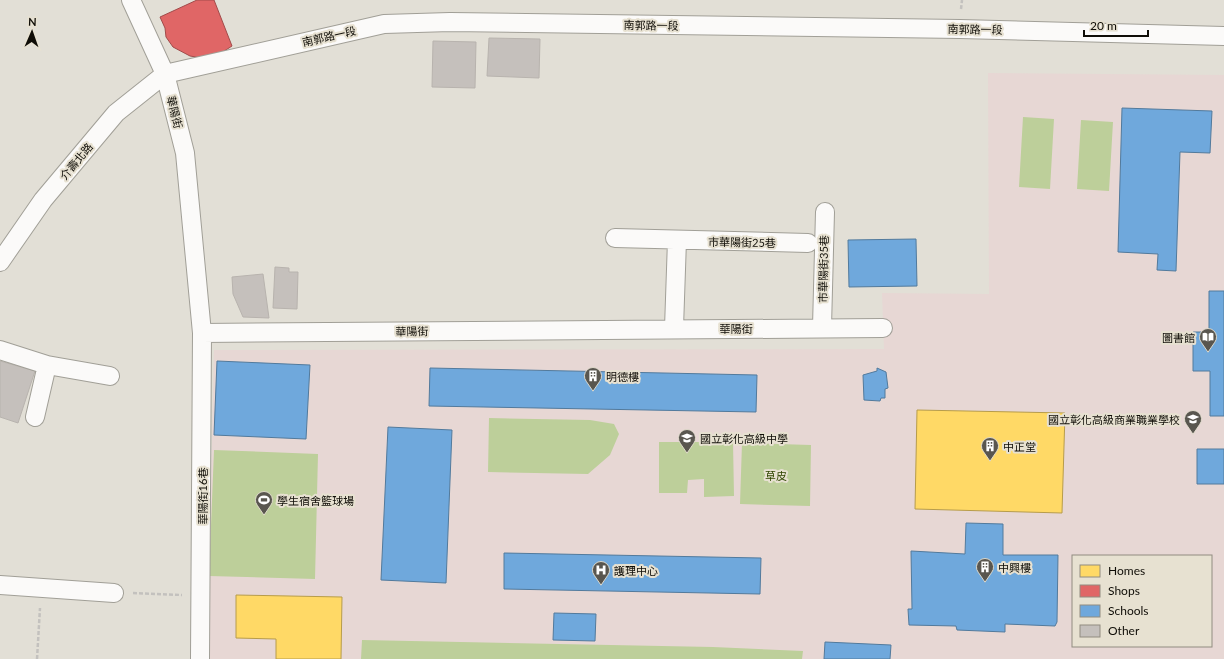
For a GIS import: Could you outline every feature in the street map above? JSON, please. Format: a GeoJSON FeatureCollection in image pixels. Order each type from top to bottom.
{"type":"FeatureCollection","features":[{"type":"Feature","properties":{"kind":"street"},"geometry":{"type":"LineString","coordinates":[[131,0],[165,74]]}},
{"type":"Feature","properties":{"kind":"street","name":"南郭路一段"},"geometry":{"type":"LineString","coordinates":[[165,74],[384,24],[450,22],[960,29],[1224,36]]}},
{"type":"Feature","properties":{"kind":"street","name":"介壽北路"},"geometry":{"type":"LineString","coordinates":[[0,262],[43,200],[116,113],[165,74]]}},
{"type":"Feature","properties":{"kind":"street","name":"華陽街"},"geometry":{"type":"LineString","coordinates":[[165,74],[185,153],[202,333],[674,328],[883,328]]}},
{"type":"Feature","properties":{"kind":"street","name":"市華陽街35巷"},"geometry":{"type":"LineString","coordinates":[[822,327],[824,212]]}},
{"type":"Feature","properties":{"kind":"street","name":"市華陽街25巷"},"geometry":{"type":"LineString","coordinates":[[615,238],[808,243]]}},
{"type":"Feature","properties":{"kind":"street"},"geometry":{"type":"LineString","coordinates":[[674,328],[677,240]]}},
{"type":"Feature","properties":{"kind":"street","name":"華陽街16巷"},"geometry":{"type":"LineString","coordinates":[[200,659],[202,333]]}},
{"type":"Feature","properties":{"kind":"street"},"geometry":{"type":"LineString","coordinates":[[0,350],[47,365],[110,376]]}},
{"type":"Feature","properties":{"kind":"street"},"geometry":{"type":"LineString","coordinates":[[35,417],[47,365]]}},
{"type":"Feature","properties":{"kind":"street"},"geometry":{"type":"LineString","coordinates":[[0,585],[114,593]]}},
{"type":"Feature","properties":{"kind":"path"},"geometry":{"type":"LineString","coordinates":[[37,659],[41,588]]}},
{"type":"Feature","properties":{"kind":"path"},"geometry":{"type":"LineString","coordinates":[[114,593],[201,596]]}},
{"type":"Feature","properties":{"kind":"shaded area","name":"國立彰化高級中學"},"geometry":{"type":"Polygon","coordinates":[[[988,73],[1224,75],[1224,659],[207,659],[214,350],[884,349],[882,293],[989,294],[988,73]]]}},
{"type":"Feature","properties":{"kind":"green space"},"geometry":{"type":"Polygon","coordinates":[[[1023,117],[1054,119],[1050,189],[1019,187],[1023,117]]]}},
{"type":"Feature","properties":{"kind":"green space"},"geometry":{"type":"Polygon","coordinates":[[[1081,120],[1113,122],[1109,191],[1077,189],[1081,120]]]}},
{"type":"Feature","properties":{"kind":"green space"},"geometry":{"type":"Polygon","coordinates":[[[489,418],[590,420],[614,424],[619,434],[610,455],[588,474],[488,472],[489,418]]]}},
{"type":"Feature","properties":{"kind":"green space","name":"草皮"},"geometry":{"type":"Polygon","coordinates":[[[659,442],[733,442],[734,496],[704,497],[704,479],[688,480],[687,493],[659,493],[659,442]]]}},
{"type":"Feature","properties":{"kind":"green space","name":"草皮"},"geometry":{"type":"Polygon","coordinates":[[[742,443],[811,445],[810,506],[740,504],[742,443]]]}},
{"type":"Feature","properties":{"kind":"green space","name":"學生宿舍籃球場"},"geometry":{"type":"Polygon","coordinates":[[[214,450],[318,454],[315,579],[209,576],[214,450]]]}},
{"type":"Feature","properties":{"kind":"green space"},"geometry":{"type":"Polygon","coordinates":[[[362,640],[713,647],[803,651],[802,659],[361,659],[362,640]]]}},
{"type":"Feature","properties":{"kind":"building: Homes","name":"中正堂"},"geometry":{"type":"Polygon","coordinates":[[[917,410],[1065,413],[1062,513],[915,509],[917,410]]]}},
{"type":"Feature","properties":{"kind":"building: Homes"},"geometry":{"type":"Polygon","coordinates":[[[236,595],[342,597],[341,659],[276,659],[276,639],[236,638],[236,595]]]}},
{"type":"Feature","properties":{"kind":"building: Shops"},"geometry":{"type":"Polygon","coordinates":[[[197,0],[214,0],[232,46],[215,57],[202,58],[190,56],[173,47],[166,37],[165,28],[160,17],[197,0]]]}},
{"type":"Feature","properties":{"kind":"building: Schools"},"geometry":{"type":"Polygon","coordinates":[[[1122,108],[1212,111],[1210,153],[1180,152],[1176,271],[1157,270],[1158,254],[1118,252],[1122,108]]]}},
{"type":"Feature","properties":{"kind":"building: Schools"},"geometry":{"type":"Polygon","coordinates":[[[916,239],[917,286],[849,287],[848,240],[916,239]]]}},
{"type":"Feature","properties":{"kind":"building: Schools","name":"圖書館"},"geometry":{"type":"Polygon","coordinates":[[[1209,291],[1224,291],[1224,416],[1210,416],[1210,371],[1193,371],[1193,332],[1209,332],[1209,291]]]}},
{"type":"Feature","properties":{"kind":"building: Schools"},"geometry":{"type":"Polygon","coordinates":[[[217,361],[310,365],[306,439],[214,435],[217,361]]]}},
{"type":"Feature","properties":{"kind":"building: Schools","name":"明德樓"},"geometry":{"type":"Polygon","coordinates":[[[430,368],[757,375],[756,412],[429,406],[430,368]]]}},
{"type":"Feature","properties":{"kind":"building: Schools"},"geometry":{"type":"Polygon","coordinates":[[[877,368],[886,372],[888,388],[885,389],[885,398],[881,398],[880,401],[864,400],[863,375],[877,371],[877,368]]]}},
{"type":"Feature","properties":{"kind":"building: Schools"},"geometry":{"type":"Polygon","coordinates":[[[388,427],[452,430],[446,583],[381,580],[388,427]]]}},
{"type":"Feature","properties":{"kind":"building: Schools"},"geometry":{"type":"Polygon","coordinates":[[[1197,449],[1224,449],[1224,484],[1197,484],[1197,449]]]}},
{"type":"Feature","properties":{"kind":"building: Schools","name":"中興樓"},"geometry":{"type":"Polygon","coordinates":[[[966,523],[1003,524],[1003,555],[1058,555],[1057,622],[1055,626],[1005,624],[1005,632],[957,630],[956,626],[909,625],[908,609],[912,609],[911,551],[965,554],[966,523]]]}},
{"type":"Feature","properties":{"kind":"building: Schools"},"geometry":{"type":"Polygon","coordinates":[[[504,553],[761,558],[760,594],[504,589],[504,553]]]}},
{"type":"Feature","properties":{"kind":"building: Schools"},"geometry":{"type":"Polygon","coordinates":[[[554,613],[596,614],[595,641],[553,640],[554,613]]]}},
{"type":"Feature","properties":{"kind":"building: Schools"},"geometry":{"type":"Polygon","coordinates":[[[825,642],[891,645],[890,659],[824,659],[825,642]]]}},
{"type":"Feature","properties":{"kind":"building: Other"},"geometry":{"type":"Polygon","coordinates":[[[489,38],[540,39],[539,78],[487,76],[489,38]]]}},
{"type":"Feature","properties":{"kind":"building: Other"},"geometry":{"type":"Polygon","coordinates":[[[433,41],[476,42],[475,88],[432,87],[433,41]]]}},
{"type":"Feature","properties":{"kind":"building: Other"},"geometry":{"type":"Polygon","coordinates":[[[275,267],[289,268],[289,272],[298,272],[297,309],[273,308],[275,267]]]}},
{"type":"Feature","properties":{"kind":"building: Other"},"geometry":{"type":"Polygon","coordinates":[[[263,274],[269,318],[243,317],[233,294],[232,277],[263,274]]]}},
{"type":"Feature","properties":{"kind":"building: Other"},"geometry":{"type":"Polygon","coordinates":[[[0,361],[35,371],[18,423],[0,417],[0,361]]]}},
{"type":"Feature","properties":{"kind":"place","name":"圖書館"},"geometry":{"type":"Point","coordinates":[1208,352]}},
{"type":"Feature","properties":{"kind":"place","name":"明德樓"},"geometry":{"type":"Point","coordinates":[593,391]}},
{"type":"Feature","properties":{"kind":"place","name":"國立彰化高級商業職業學校"},"geometry":{"type":"Point","coordinates":[1193,434]}},
{"type":"Feature","properties":{"kind":"place","name":"國立彰化高級中學"},"geometry":{"type":"Point","coordinates":[687,453]}},
{"type":"Feature","properties":{"kind":"place","name":"中正堂"},"geometry":{"type":"Point","coordinates":[990,461]}},
{"type":"Feature","properties":{"kind":"place","name":"學生宿舍籃球場"},"geometry":{"type":"Point","coordinates":[264,515]}},
{"type":"Feature","properties":{"kind":"place","name":"中興樓"},"geometry":{"type":"Point","coordinates":[985,582]}},
{"type":"Feature","properties":{"kind":"place","name":"護理中心"},"geometry":{"type":"Point","coordinates":[601,585]}}]}
